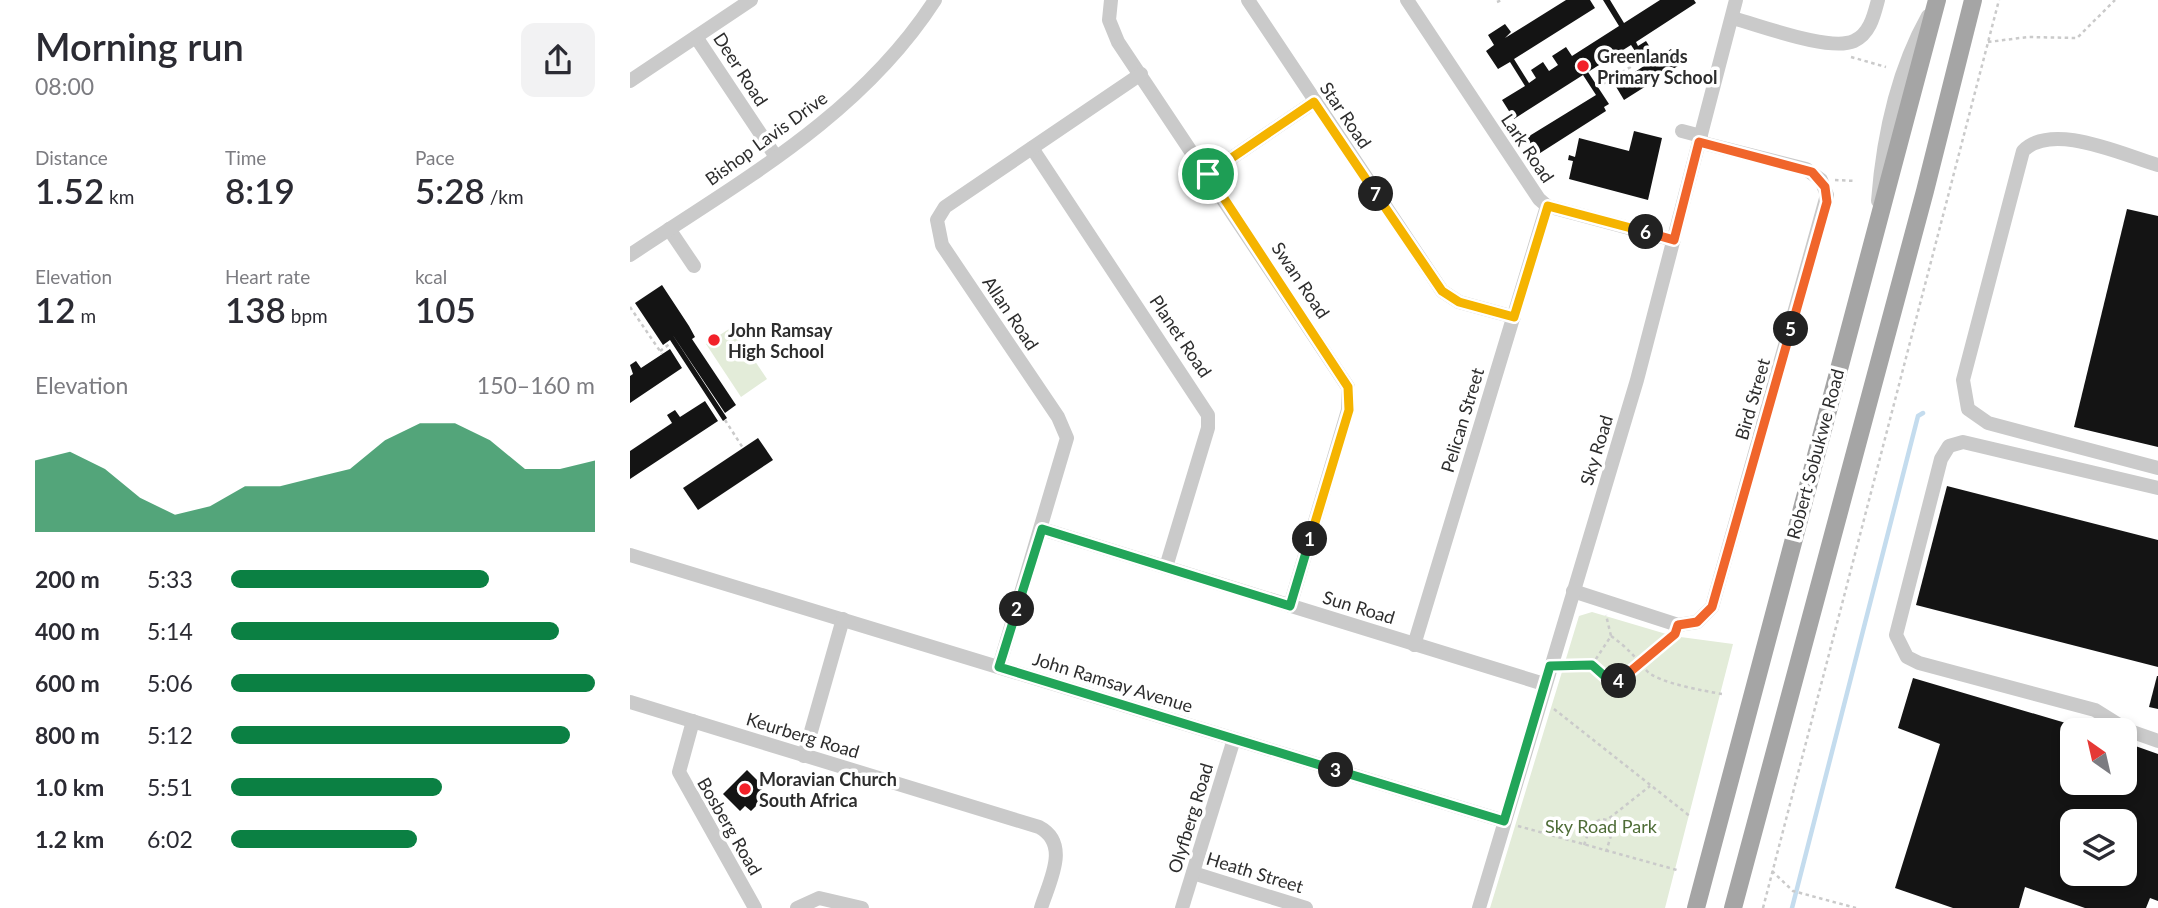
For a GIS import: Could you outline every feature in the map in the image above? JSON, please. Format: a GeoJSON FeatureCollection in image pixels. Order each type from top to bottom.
{"type":"FeatureCollection","features":[{"type":"Feature","properties":{"kind":"main road"},"geometry":{"type":"LineString","coordinates":[[1733,908],[1925,191],[1973,0]]}},
{"type":"Feature","properties":{"kind":"main road","name":"Robert Sobukwe Road"},"geometry":{"type":"LineString","coordinates":[[1696,908],[1936,1]]}},
{"type":"Feature","properties":{"kind":"street"},"geometry":{"type":"LineString","coordinates":[[630,81],[751,0]]}},
{"type":"Feature","properties":{"kind":"street","name":"Bishop Lavis Drive"},"geometry":{"type":"LineString","coordinates":[[630,255],[824,123],[869,82],[909,36],[935,0]]}},
{"type":"Feature","properties":{"kind":"street","name":"Swan Road"},"geometry":{"type":"LineString","coordinates":[[1111,0],[1111,27],[1343,378],[1350,395],[1345,421],[1290,606]]}},
{"type":"Feature","properties":{"kind":"street","name":"Star Road"},"geometry":{"type":"LineString","coordinates":[[1248,0],[1442,291],[1459,302],[1514,317]]}},
{"type":"Feature","properties":{"kind":"street","name":"Lark Road"},"geometry":{"type":"LineString","coordinates":[[1406,0],[1531,188],[1548,206],[1674,240]]}},
{"type":"Feature","properties":{"kind":"street","name":"Sky Road"},"geometry":{"type":"LineString","coordinates":[[1479,908],[1508,822],[1544,684],[1637,380],[1736,0]]}},
{"type":"Feature","properties":{"kind":"street"},"geometry":{"type":"LineString","coordinates":[[1732,18],[1837,45],[1856,41],[1871,24],[1878,0]]}},
{"type":"Feature","properties":{"kind":"street","name":"Deer Road"},"geometry":{"type":"LineString","coordinates":[[696,37],[776,158]]}},
{"type":"Feature","properties":{"kind":"street","name":"Allan Road"},"geometry":{"type":"LineString","coordinates":[[999,667],[1067,443],[1066,433],[942,245],[936,228],[944,207],[1141,74]]}},
{"type":"Feature","properties":{"kind":"street"},"geometry":{"type":"LineString","coordinates":[[1208,174],[1314,102]]}},
{"type":"Feature","properties":{"kind":"street"},"geometry":{"type":"LineString","coordinates":[[1682,131],[1700,139],[1806,169],[1821,180]]}},
{"type":"Feature","properties":{"kind":"street"},"geometry":{"type":"LineString","coordinates":[[2158,165],[2063,138],[2036,141],[2023,151],[1963,380],[1968,409],[1988,423],[2158,468]]}},
{"type":"Feature","properties":{"kind":"street","name":"Planet Road"},"geometry":{"type":"LineString","coordinates":[[1032,148],[1208,415],[1208,428],[1166,567]]}},
{"type":"Feature","properties":{"kind":"street","name":"Bird Street"},"geometry":{"type":"LineString","coordinates":[[1678,625],[1697,622],[1712,607],[1827,202],[1821,180]]}},
{"type":"Feature","properties":{"kind":"street","name":"Pelican Street"},"geometry":{"type":"LineString","coordinates":[[1414,645],[1548,206]]}},
{"type":"Feature","properties":{"kind":"street"},"geometry":{"type":"LineString","coordinates":[[669,229],[694,266]]}},
{"type":"Feature","properties":{"kind":"street"},"geometry":{"type":"LineString","coordinates":[[2158,488],[1963,442],[1950,446],[1941,459],[1895,635],[1907,657],[1919,663],[2095,710],[2127,730],[2158,741]]}},
{"type":"Feature","properties":{"kind":"street","name":"Sun Road"},"geometry":{"type":"LineString","coordinates":[[1042,529],[1544,684]]}},
{"type":"Feature","properties":{"kind":"street","name":"John Ramsay Avenue"},"geometry":{"type":"LineString","coordinates":[[630,555],[1508,822]]}},
{"type":"Feature","properties":{"kind":"street"},"geometry":{"type":"LineString","coordinates":[[1573,592],[1678,625]]}},
{"type":"Feature","properties":{"kind":"street"},"geometry":{"type":"LineString","coordinates":[[804,756],[843,619]]}},
{"type":"Feature","properties":{"kind":"street","name":"Keurberg Road"},"geometry":{"type":"LineString","coordinates":[[630,702],[1044,830],[1053,839],[1057,852],[1041,908]]}},
{"type":"Feature","properties":{"kind":"street","name":"Bosberg Road"},"geometry":{"type":"LineString","coordinates":[[693,721],[679,772],[755,908]]}},
{"type":"Feature","properties":{"kind":"street","name":"Olyfberg Road"},"geometry":{"type":"LineString","coordinates":[[1182,908],[1234,739]]}},
{"type":"Feature","properties":{"kind":"street","name":"Heath Street"},"geometry":{"type":"LineString","coordinates":[[1193,873],[1306,908]]}},
{"type":"Feature","properties":{"kind":"street"},"geometry":{"type":"LineString","coordinates":[[797,908],[819,898],[862,908]]}},
{"type":"Feature","properties":{"kind":"path"},"geometry":{"type":"LineString","coordinates":[[1497,2],[1502,0]]}},
{"type":"Feature","properties":{"kind":"path"},"geometry":{"type":"LineString","coordinates":[[1763,908],[1999,0]]}},
{"type":"Feature","properties":{"kind":"path"},"geometry":{"type":"LineString","coordinates":[[1988,42],[2028,37],[2077,38],[2115,0]]}},
{"type":"Feature","properties":{"kind":"path"},"geometry":{"type":"LineString","coordinates":[[1837,45],[1835,52],[1886,67]]}},
{"type":"Feature","properties":{"kind":"path"},"geometry":{"type":"LineString","coordinates":[[1598,87],[1636,63]]}},
{"type":"Feature","properties":{"kind":"path"},"geometry":{"type":"LineString","coordinates":[[1821,180],[1856,181]]}},
{"type":"Feature","properties":{"kind":"path"},"geometry":{"type":"LineString","coordinates":[[630,307],[661,353],[671,343]]}},
{"type":"Feature","properties":{"kind":"path"},"geometry":{"type":"LineString","coordinates":[[724,420],[743,447]]}},
{"type":"Feature","properties":{"kind":"path"},"geometry":{"type":"LineString","coordinates":[[1607,602],[1605,613],[1611,636],[1643,662],[1647,671],[1661,679],[1722,694]]}},
{"type":"Feature","properties":{"kind":"path"},"geometry":{"type":"LineString","coordinates":[[1550,666],[1592,665],[1610,681],[1619,681],[1675,634],[1678,625]]}},
{"type":"Feature","properties":{"kind":"path"},"geometry":{"type":"LineString","coordinates":[[1592,665],[1611,636]]}},
{"type":"Feature","properties":{"kind":"path"},"geometry":{"type":"LineString","coordinates":[[1538,707],[1558,710],[1691,817]]}},
{"type":"Feature","properties":{"kind":"path"},"geometry":{"type":"LineString","coordinates":[[1584,846],[1591,825],[1601,819],[1607,820],[1650,786]]}},
{"type":"Feature","properties":{"kind":"path"},"geometry":{"type":"LineString","coordinates":[[1606,852],[1612,829],[1607,820]]}},
{"type":"Feature","properties":{"kind":"path"},"geometry":{"type":"LineString","coordinates":[[1508,822],[1584,846],[1677,870]]}},
{"type":"Feature","properties":{"kind":"path"},"geometry":{"type":"LineString","coordinates":[[1772,871],[1793,891],[1856,908]]}},
{"type":"Feature","properties":{"kind":"green space"},"geometry":{"type":"Polygon","coordinates":[[[732,327],[767,379],[741,397],[706,344],[732,327]]]}},
{"type":"Feature","properties":{"kind":"green space","name":"Sky Road Park"},"geometry":{"type":"Polygon","coordinates":[[[1592,612],[1673,636],[1733,644],[1665,908],[1490,908],[1579,616],[1592,612]]]}},
{"type":"Feature","properties":{"kind":"building"},"geometry":{"type":"Polygon","coordinates":[[[1566,0],[1590,0],[1595,8],[1514,59],[1529,83],[1536,78],[1531,70],[1543,62],[1549,71],[1558,65],[1552,56],[1566,47],[1572,56],[1619,26],[1603,0],[1610,0],[1624,23],[1660,0],[1694,0],[1696,3],[1636,42],[1638,46],[1646,41],[1655,55],[1647,60],[1649,63],[1671,49],[1681,64],[1624,100],[1615,85],[1644,66],[1642,63],[1638,66],[1635,60],[1639,57],[1631,45],[1588,72],[1609,104],[1604,107],[1606,111],[1537,155],[1526,138],[1596,95],[1583,75],[1514,119],[1502,100],[1525,86],[1510,62],[1498,69],[1486,51],[1494,45],[1488,35],[1505,24],[1511,32],[1505,38],[1566,0]]]}},
{"type":"Feature","properties":{"kind":"building"},"geometry":{"type":"Polygon","coordinates":[[[1634,131],[1662,138],[1648,200],[1569,179],[1573,161],[1568,160],[1569,155],[1575,157],[1579,138],[1629,151],[1634,131]]]}},
{"type":"Feature","properties":{"kind":"building"},"geometry":{"type":"Polygon","coordinates":[[[2127,209],[2158,216],[2158,447],[2074,427],[2127,209]]]}},
{"type":"Feature","properties":{"kind":"building"},"geometry":{"type":"Polygon","coordinates":[[[662,285],[689,326],[695,337],[692,339],[736,405],[725,413],[672,334],[727,418],[723,421],[670,340],[663,345],[635,303],[662,285]]]}},
{"type":"Feature","properties":{"kind":"building"},"geometry":{"type":"Polygon","coordinates":[[[670,349],[682,368],[630,403],[630,376],[633,374],[630,365],[636,361],[641,368],[670,349]]]}},
{"type":"Feature","properties":{"kind":"building"},"geometry":{"type":"Polygon","coordinates":[[[705,401],[718,421],[630,479],[630,451],[672,423],[667,415],[675,410],[680,417],[705,401]]]}},
{"type":"Feature","properties":{"kind":"building"},"geometry":{"type":"Polygon","coordinates":[[[758,438],[773,460],[698,510],[683,488],[758,438]]]}},
{"type":"Feature","properties":{"kind":"building"},"geometry":{"type":"Polygon","coordinates":[[[1947,486],[2158,540],[2158,667],[1916,605],[1947,486]]]}},
{"type":"Feature","properties":{"kind":"building"},"geometry":{"type":"Polygon","coordinates":[[[2158,676],[2158,709],[2149,707],[2158,676]]]}},
{"type":"Feature","properties":{"kind":"building"},"geometry":{"type":"Polygon","coordinates":[[[1913,678],[2060,721],[2060,795],[2137,795],[2137,747],[2158,754],[2158,901],[2150,898],[2146,908],[2085,908],[2025,887],[2019,908],[1953,908],[1895,888],[1940,744],[1898,728],[1913,678]]]}},
{"type":"Feature","properties":{"kind":"building","name":"Moravian Church South Africa"},"geometry":{"type":"Polygon","coordinates":[[[747,770],[764,787],[759,792],[765,797],[751,811],[745,806],[740,811],[723,794],[747,770]]]}},
{"type":"Feature","properties":{"kind":"waterway"},"geometry":{"type":"LineString","coordinates":[[1792,908],[1918,416],[1923,413]]}},
{"type":"Feature","properties":{"kind":"place","name":"Greenlands Primary School"},"geometry":{"type":"Point","coordinates":[1583,66]}},
{"type":"Feature","properties":{"kind":"place","name":"John Ramsay High School"},"geometry":{"type":"Point","coordinates":[714,340]}},
{"type":"Feature","properties":{"kind":"place","name":"Moravian Church South Africa"},"geometry":{"type":"Point","coordinates":[745,789]}},
{"type":"Feature","properties":{"kind":"route"},"geometry":{"type":"LineString","coordinates":[[1314,102],[1442,291],[1459,302],[1514,317],[1548,206],[1674,240],[1699,142],[1806,169],[1817,176],[1825,187],[1827,202],[1712,607],[1697,622],[1678,625],[1675,634],[1619,681],[1610,681],[1592,665],[1550,666],[1504,821],[999,667],[1042,529],[1290,606],[1349,410],[1350,395],[1343,378],[1208,174],[1314,102]]}}]}
